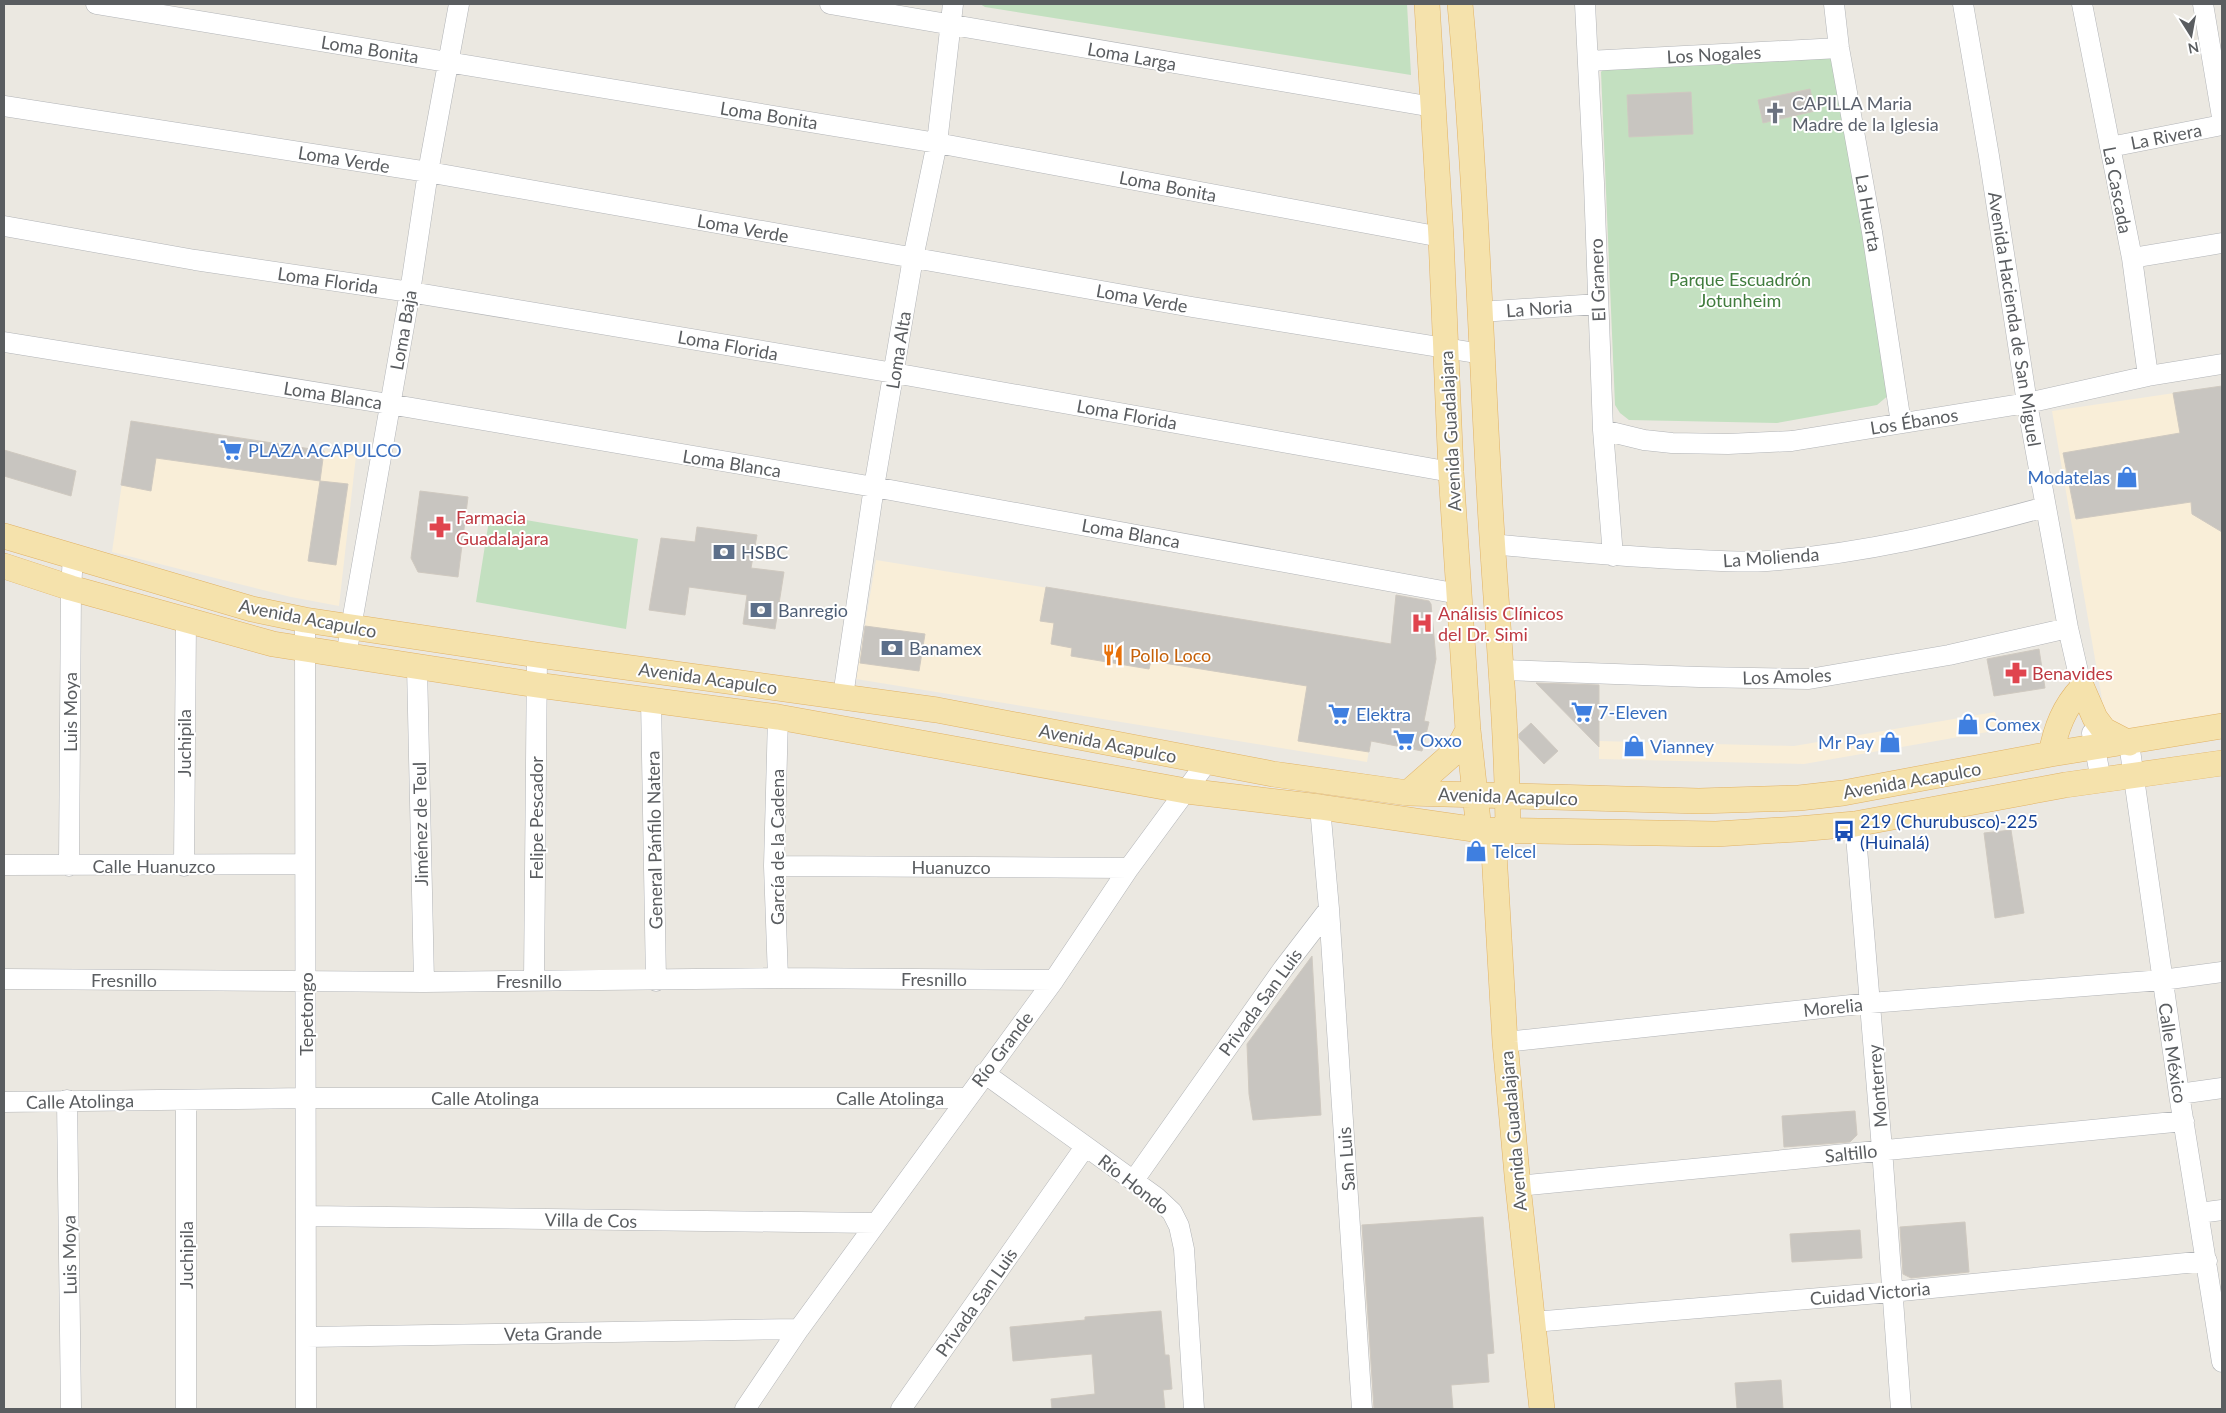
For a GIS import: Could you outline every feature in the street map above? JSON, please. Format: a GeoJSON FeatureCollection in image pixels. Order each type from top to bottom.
{"type":"FeatureCollection","features":[{"type":"Feature","properties":{"kind":"main road","name":"Avenida Guadalajara"},"geometry":{"type":"LineString","coordinates":[[1427,4],[1441,238],[1450,472],[1468,730],[1479,830],[1494,852],[1505,1042],[1518,1186],[1542,1409]]}},
{"type":"Feature","properties":{"kind":"main road","name":"Avenida Guadalajara"},"geometry":{"type":"LineString","coordinates":[[1460,4],[1470,113],[1492,544],[1502,670],[1508,832]]}},
{"type":"Feature","properties":{"kind":"main road","name":"Avenida Acapulco"},"geometry":{"type":"LineString","coordinates":[[4,536],[252,609],[305,620],[537,655],[937,710],[1273,774],[1408,793],[1475,796],[1508,794],[1699,801],[1799,798],[1843,793],[2051,754],[2095,749],[2222,726]]}},
{"type":"Feature","properties":{"kind":"main road","name":"Avenida Acapulco"},"geometry":{"type":"LineString","coordinates":[[4,566],[71,588],[273,644],[537,685],[778,717],[1186,791],[1320,807],[1479,830],[1508,832],[1716,834],[1855,824],[2101,780],[2222,763]]}},
{"type":"Feature","properties":{"kind":"main road"},"geometry":{"type":"LineString","coordinates":[[2051,754],[2054,736],[2064,712],[2071,699],[2082,688],[2095,718],[2104,730],[2130,743]]}},
{"type":"Feature","properties":{"kind":"main road"},"geometry":{"type":"LineString","coordinates":[[1408,793],[1458,748],[1468,730]]}},
{"type":"Feature","properties":{"kind":"main road"},"geometry":{"type":"LineString","coordinates":[[1494,852],[1508,832]]}},
{"type":"Feature","properties":{"kind":"street","name":"Loma Bonita"},"geometry":{"type":"LineString","coordinates":[[96,4],[937,143],[1441,238]]}},
{"type":"Feature","properties":{"kind":"street","name":"Loma Baja"},"geometry":{"type":"LineString","coordinates":[[346,656],[410,292],[428,172],[459,4]]}},
{"type":"Feature","properties":{"kind":"street","name":"Loma Larga"},"geometry":{"type":"LineString","coordinates":[[830,4],[1433,108]]}},
{"type":"Feature","properties":{"kind":"street","name":"Loma Alta"},"geometry":{"type":"LineString","coordinates":[[842,696],[874,486],[913,258],[937,143],[953,4]]}},
{"type":"Feature","properties":{"kind":"street","name":"El Granero"},"geometry":{"type":"LineString","coordinates":[[1584,4],[1603,430],[1612,556]]}},
{"type":"Feature","properties":{"kind":"street","name":"La Huerta"},"geometry":{"type":"LineString","coordinates":[[1834,4],[1839,48],[1872,232],[1901,423]]}},
{"type":"Feature","properties":{"kind":"street","name":"Avenida Hacienda de San Miguel"},"geometry":{"type":"LineString","coordinates":[[1962,4],[1989,156],[2045,507],[2068,628],[2101,780]]}},
{"type":"Feature","properties":{"kind":"street","name":"La Cascada"},"geometry":{"type":"LineString","coordinates":[[2082,4],[2132,258],[2148,376]]}},
{"type":"Feature","properties":{"kind":"street"},"geometry":{"type":"LineString","coordinates":[[2203,4],[2222,117]]}},
{"type":"Feature","properties":{"kind":"street","name":"Los Nogales"},"geometry":{"type":"LineString","coordinates":[[1588,61],[1839,48]]}},
{"type":"Feature","properties":{"kind":"street","name":"Loma Verde"},"geometry":{"type":"LineString","coordinates":[[4,106],[428,172],[1182,305],[1482,354]]}},
{"type":"Feature","properties":{"kind":"street","name":"La Rivera"},"geometry":{"type":"LineString","coordinates":[[2110,147],[2222,125]]}},
{"type":"Feature","properties":{"kind":"street","name":"Loma Florida"},"geometry":{"type":"LineString","coordinates":[[4,226],[195,260],[410,292],[894,374],[1450,472]]}},
{"type":"Feature","properties":{"kind":"street"},"geometry":{"type":"LineString","coordinates":[[2132,258],[2222,243]]}},
{"type":"Feature","properties":{"kind":"street","name":"La Noria"},"geometry":{"type":"LineString","coordinates":[[1480,312],[1598,304]]}},
{"type":"Feature","properties":{"kind":"street","name":"Loma Blanca"},"geometry":{"type":"LineString","coordinates":[[4,342],[389,404],[874,486],[1459,594]]}},
{"type":"Feature","properties":{"kind":"street","name":"Los Ébanos"},"geometry":{"type":"LineString","coordinates":[[1603,430],[1644,440],[1728,444],[1792,441],[2027,403],[2148,376],[2222,364]]}},
{"type":"Feature","properties":{"kind":"street","name":"La Molienda"},"geometry":{"type":"LineString","coordinates":[[1492,544],[1612,556],[1767,561],[1811,556],[1951,532],[2045,507]]}},
{"type":"Feature","properties":{"kind":"street","name":"Luis Moya"},"geometry":{"type":"LineString","coordinates":[[69,866],[71,588],[73,557]]}},
{"type":"Feature","properties":{"kind":"street","name":"Tepetongo"},"geometry":{"type":"LineString","coordinates":[[305,620],[306,1409]]}},
{"type":"Feature","properties":{"kind":"street","name":"Juchipila"},"geometry":{"type":"LineString","coordinates":[[184,866],[186,621]]}},
{"type":"Feature","properties":{"kind":"street","name":"Los Amoles"},"geometry":{"type":"LineString","coordinates":[[1502,670],[1809,679],[1949,655],[2068,628]]}},
{"type":"Feature","properties":{"kind":"street","name":"Felipe Pescador"},"geometry":{"type":"LineString","coordinates":[[534,981],[537,655]]}},
{"type":"Feature","properties":{"kind":"street","name":"Jiménez de Teul"},"geometry":{"type":"LineString","coordinates":[[417,666],[424,982]]}},
{"type":"Feature","properties":{"kind":"street","name":"General Pánfilo Natera"},"geometry":{"type":"LineString","coordinates":[[651,699],[656,980]]}},
{"type":"Feature","properties":{"kind":"street","name":"García de la Cadena"},"geometry":{"type":"LineString","coordinates":[[778,717],[774,866],[778,978]]}},
{"type":"Feature","properties":{"kind":"street","name":"Calle México"},"geometry":{"type":"LineString","coordinates":[[2130,743],[2162,980],[2179,1094],[2220,1329],[2222,1362]]}},
{"type":"Feature","properties":{"kind":"street","name":"Río Grande"},"geometry":{"type":"LineString","coordinates":[[745,1409],[799,1329],[984,1073],[1054,980],[1129,868],[1207,762]]}},
{"type":"Feature","properties":{"kind":"street"},"geometry":{"type":"LineString","coordinates":[[1320,807],[1329,909]]}},
{"type":"Feature","properties":{"kind":"street","name":"Monterrey"},"geometry":{"type":"LineString","coordinates":[[1855,824],[1901,1409]]}},
{"type":"Feature","properties":{"kind":"street","name":"Calle Huanuzco"},"geometry":{"type":"LineString","coordinates":[[4,865],[184,866],[304,864]]}},
{"type":"Feature","properties":{"kind":"street","name":"Huanuzco"},"geometry":{"type":"LineString","coordinates":[[774,866],[1129,868]]}},
{"type":"Feature","properties":{"kind":"street","name":"Privada San Luis"},"geometry":{"type":"LineString","coordinates":[[1134,1180],[1283,969],[1329,909]]}},
{"type":"Feature","properties":{"kind":"street","name":"San Luis"},"geometry":{"type":"LineString","coordinates":[[1329,909],[1362,1409]]}},
{"type":"Feature","properties":{"kind":"street","name":"Morelia"},"geometry":{"type":"LineString","coordinates":[[1505,1042],[1870,1003],[2162,980],[2222,972]]}},
{"type":"Feature","properties":{"kind":"street","name":"Fresnillo"},"geometry":{"type":"LineString","coordinates":[[4,979],[424,982],[778,978],[1054,980]]}},
{"type":"Feature","properties":{"kind":"street","name":"Río Hondo"},"geometry":{"type":"LineString","coordinates":[[984,1073],[1085,1147],[1134,1180],[1172,1212],[1179,1226],[1186,1275],[1194,1409]]}},
{"type":"Feature","properties":{"kind":"street"},"geometry":{"type":"LineString","coordinates":[[2179,1094],[2222,1088]]}},
{"type":"Feature","properties":{"kind":"street","name":"Calle Atolinga"},"geometry":{"type":"LineString","coordinates":[[4,1102],[306,1098],[966,1098]]}},
{"type":"Feature","properties":{"kind":"street","name":"Luis Moya"},"geometry":{"type":"LineString","coordinates":[[67,1100],[71,1409]]}},
{"type":"Feature","properties":{"kind":"street","name":"Juchipila"},"geometry":{"type":"LineString","coordinates":[[186,1100],[186,1409]]}},
{"type":"Feature","properties":{"kind":"street","name":"Saltillo"},"geometry":{"type":"LineString","coordinates":[[1518,1186],[2184,1121]]}},
{"type":"Feature","properties":{"kind":"street","name":"Privada San Luis"},"geometry":{"type":"LineString","coordinates":[[901,1409],[1085,1147]]}},
{"type":"Feature","properties":{"kind":"street"},"geometry":{"type":"LineString","coordinates":[[2199,1213],[2222,1210]]}},
{"type":"Feature","properties":{"kind":"street","name":"Villa de Cos"},"geometry":{"type":"LineString","coordinates":[[307,1216],[875,1223]]}},
{"type":"Feature","properties":{"kind":"street","name":"Cuidad Victoria"},"geometry":{"type":"LineString","coordinates":[[1533,1322],[1891,1292],[2207,1262]]}},
{"type":"Feature","properties":{"kind":"street","name":"Veta Grande"},"geometry":{"type":"LineString","coordinates":[[307,1337],[799,1329]]}},
{"type":"Feature","properties":{"kind":"shaded area"},"geometry":{"type":"Polygon","coordinates":[[[2222,386],[2222,714],[2108,734],[2052,411],[2222,386]]]}},
{"type":"Feature","properties":{"kind":"shaded area","name":"PLAZA ACAPULCO"},"geometry":{"type":"Polygon","coordinates":[[[131,421],[356,456],[339,606],[291,597],[112,552],[131,421]]]}},
{"type":"Feature","properties":{"kind":"shaded area"},"geometry":{"type":"Polygon","coordinates":[[[876,560],[1387,643],[1367,762],[856,679],[876,560]]]}},
{"type":"Feature","properties":{"kind":"shaded area"},"geometry":{"type":"Polygon","coordinates":[[[1995,712],[1999,730],[1804,764],[1599,759],[1599,741],[1794,746],[1995,712]]]}},
{"type":"Feature","properties":{"kind":"green space"},"geometry":{"type":"Polygon","coordinates":[[[980,4],[1407,4],[1411,75],[985,7],[980,4]]]}},
{"type":"Feature","properties":{"kind":"green space","name":"Parque Escuadrón Jotunheim"},"geometry":{"type":"Polygon","coordinates":[[[1828,54],[1834,67],[1890,394],[1877,405],[1777,423],[1629,420],[1620,413],[1615,405],[1601,72],[1606,66],[1828,54]]]}},
{"type":"Feature","properties":{"kind":"green space"},"geometry":{"type":"Polygon","coordinates":[[[490,514],[638,539],[626,629],[476,602],[490,514]]]}},
{"type":"Feature","properties":{"kind":"building"},"geometry":{"type":"Polygon","coordinates":[[[1810,89],[1815,111],[1763,123],[1758,100],[1810,89]]]}},
{"type":"Feature","properties":{"kind":"building"},"geometry":{"type":"Polygon","coordinates":[[[1691,92],[1693,134],[1629,137],[1627,95],[1691,92]]]}},
{"type":"Feature","properties":{"kind":"building","name":"Modatelas"},"geometry":{"type":"Polygon","coordinates":[[[2222,386],[2222,532],[2192,514],[2191,502],[2076,519],[2063,453],[2180,433],[2173,393],[2222,386]]]}},
{"type":"Feature","properties":{"kind":"building"},"geometry":{"type":"Polygon","coordinates":[[[131,421],[324,451],[320,481],[156,458],[151,491],[121,485],[131,421]]]}},
{"type":"Feature","properties":{"kind":"building"},"geometry":{"type":"Polygon","coordinates":[[[4,450],[76,471],[71,496],[4,476],[4,450]]]}},
{"type":"Feature","properties":{"kind":"building"},"geometry":{"type":"Polygon","coordinates":[[[320,481],[348,484],[336,565],[308,561],[320,481]]]}},
{"type":"Feature","properties":{"kind":"building","name":"Farmacia Guadalajara"},"geometry":{"type":"Polygon","coordinates":[[[420,491],[468,497],[458,577],[418,572],[411,558],[420,491]]]}},
{"type":"Feature","properties":{"kind":"building"},"geometry":{"type":"Polygon","coordinates":[[[697,527],[757,535],[751,568],[784,572],[775,629],[743,624],[747,595],[689,587],[685,615],[649,610],[661,538],[695,542],[697,527]]]}},
{"type":"Feature","properties":{"kind":"building"},"geometry":{"type":"Polygon","coordinates":[[[1046,587],[1391,644],[1396,595],[1429,601],[1431,604],[1436,659],[1424,721],[1429,722],[1422,751],[1371,741],[1369,752],[1298,741],[1307,686],[1151,661],[1149,669],[1071,656],[1072,648],[1051,644],[1054,623],[1040,621],[1046,587]]]}},
{"type":"Feature","properties":{"kind":"building","name":"Banamex"},"geometry":{"type":"Polygon","coordinates":[[[865,626],[925,634],[919,671],[860,663],[865,626]]]}},
{"type":"Feature","properties":{"kind":"building","name":"Benavides"},"geometry":{"type":"Polygon","coordinates":[[[2039,649],[2045,688],[1994,696],[1987,659],[2039,649]]]}},
{"type":"Feature","properties":{"kind":"building","name":"7-Eleven"},"geometry":{"type":"Polygon","coordinates":[[[1536,683],[1599,685],[1599,747],[1536,683]]]}},
{"type":"Feature","properties":{"kind":"building"},"geometry":{"type":"Polygon","coordinates":[[[1531,723],[1558,751],[1544,764],[1519,738],[1519,734],[1531,723]]]}},
{"type":"Feature","properties":{"kind":"building"},"geometry":{"type":"Polygon","coordinates":[[[2011,830],[2024,913],[1995,918],[1984,833],[2011,830]]]}},
{"type":"Feature","properties":{"kind":"building"},"geometry":{"type":"Polygon","coordinates":[[[1312,956],[1321,1115],[1253,1120],[1249,1094],[1247,1044],[1312,956]]]}},
{"type":"Feature","properties":{"kind":"building"},"geometry":{"type":"Polygon","coordinates":[[[1855,1111],[1857,1135],[1850,1142],[1784,1147],[1782,1116],[1855,1111]]]}},
{"type":"Feature","properties":{"kind":"building"},"geometry":{"type":"Polygon","coordinates":[[[1483,1217],[1494,1353],[1487,1354],[1489,1382],[1451,1385],[1453,1409],[1374,1409],[1362,1225],[1483,1217]]]}},
{"type":"Feature","properties":{"kind":"building"},"geometry":{"type":"Polygon","coordinates":[[[1965,1222],[1969,1272],[1911,1278],[1903,1274],[1900,1227],[1965,1222]]]}},
{"type":"Feature","properties":{"kind":"building"},"geometry":{"type":"Polygon","coordinates":[[[1860,1230],[1862,1258],[1792,1262],[1790,1234],[1860,1230]]]}},
{"type":"Feature","properties":{"kind":"building"},"geometry":{"type":"Polygon","coordinates":[[[1161,1311],[1165,1355],[1169,1355],[1172,1389],[1163,1390],[1165,1409],[1052,1409],[1051,1399],[1095,1394],[1092,1354],[1013,1361],[1010,1327],[1085,1320],[1085,1317],[1161,1311]]]}},
{"type":"Feature","properties":{"kind":"building"},"geometry":{"type":"Polygon","coordinates":[[[1781,1380],[1783,1409],[1737,1409],[1735,1383],[1781,1380]]]}},
{"type":"Feature","properties":{"kind":"place","name":"CAPILLA Maria Madre de la Iglesia"},"geometry":{"type":"Point","coordinates":[1775,113]}},
{"type":"Feature","properties":{"kind":"place","name":"PLAZA ACAPULCO"},"geometry":{"type":"Point","coordinates":[231,450]}},
{"type":"Feature","properties":{"kind":"place","name":"Modatelas"},"geometry":{"type":"Point","coordinates":[2127,477]}},
{"type":"Feature","properties":{"kind":"place","name":"Farmacia Guadalajara"},"geometry":{"type":"Point","coordinates":[440,527]}},
{"type":"Feature","properties":{"kind":"place","name":"HSBC"},"geometry":{"type":"Point","coordinates":[724,552]}},
{"type":"Feature","properties":{"kind":"place","name":"Banregio"},"geometry":{"type":"Point","coordinates":[761,610]}},
{"type":"Feature","properties":{"kind":"place","name":"Análisis Clínicos del Dr. Simi"},"geometry":{"type":"Point","coordinates":[1422,623]}},
{"type":"Feature","properties":{"kind":"place","name":"Banamex"},"geometry":{"type":"Point","coordinates":[892,648]}},
{"type":"Feature","properties":{"kind":"place","name":"Pollo Loco"},"geometry":{"type":"Point","coordinates":[1113,655]}},
{"type":"Feature","properties":{"kind":"place","name":"Benavides"},"geometry":{"type":"Point","coordinates":[2016,673]}},
{"type":"Feature","properties":{"kind":"place","name":"7-Eleven"},"geometry":{"type":"Point","coordinates":[1582,712]}},
{"type":"Feature","properties":{"kind":"place","name":"Elektra"},"geometry":{"type":"Point","coordinates":[1339,714]}},
{"type":"Feature","properties":{"kind":"place","name":"Comex"},"geometry":{"type":"Point","coordinates":[1968,724]}},
{"type":"Feature","properties":{"kind":"place","name":"Oxxo"},"geometry":{"type":"Point","coordinates":[1404,740]}},
{"type":"Feature","properties":{"kind":"place","name":"Mr Pay"},"geometry":{"type":"Point","coordinates":[1890,742]}},
{"type":"Feature","properties":{"kind":"place","name":"Vianney"},"geometry":{"type":"Point","coordinates":[1634,746]}},
{"type":"Feature","properties":{"kind":"place","name":"219 (Churubusco)-225 (Huinalá)"},"geometry":{"type":"Point","coordinates":[1844,831]}},
{"type":"Feature","properties":{"kind":"place","name":"Telcel"},"geometry":{"type":"Point","coordinates":[1476,851]}}]}
